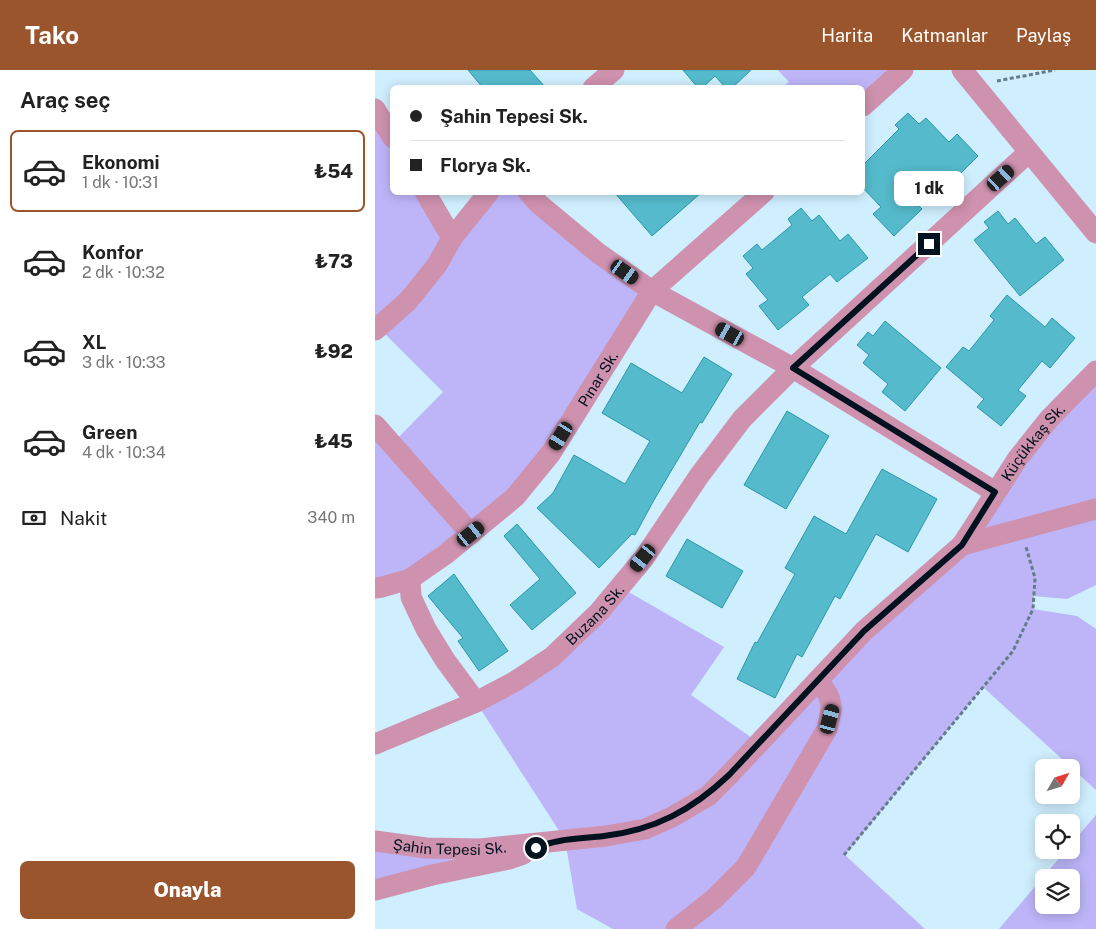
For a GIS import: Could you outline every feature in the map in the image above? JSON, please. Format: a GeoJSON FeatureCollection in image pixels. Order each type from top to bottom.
{"type":"FeatureCollection","features":[{"type":"Feature","properties":{"kind":"street"},"geometry":{"type":"LineString","coordinates":[[596,85],[614,70]]}},
{"type":"Feature","properties":{"kind":"street"},"geometry":{"type":"LineString","coordinates":[[865,104],[903,70]]}},
{"type":"Feature","properties":{"kind":"street"},"geometry":{"type":"LineString","coordinates":[[968,78],[1096,233]]}},
{"type":"Feature","properties":{"kind":"street"},"geometry":{"type":"LineString","coordinates":[[375,109],[390,133]]}},
{"type":"Feature","properties":{"kind":"street","name":"Buzana Sk."},"geometry":{"type":"LineString","coordinates":[[375,744],[476,702],[514,682],[552,657],[599,612],[643,558],[699,476],[742,419],[793,368],[1029,152]]}},
{"type":"Feature","properties":{"kind":"street"},"geometry":{"type":"LineString","coordinates":[[427,195],[452,238]]}},
{"type":"Feature","properties":{"kind":"street"},"geometry":{"type":"LineString","coordinates":[[375,330],[408,302],[437,265],[452,238],[487,195]]}},
{"type":"Feature","properties":{"kind":"street"},"geometry":{"type":"LineString","coordinates":[[531,195],[598,253],[652,291],[793,368],[995,492]]}},
{"type":"Feature","properties":{"kind":"street","name":"Pınar Sk."},"geometry":{"type":"LineString","coordinates":[[375,588],[410,578],[471,534],[515,497],[551,453],[652,291],[761,195]]}},
{"type":"Feature","properties":{"kind":"street","name":"Küçükkaş Sk."},"geometry":{"type":"LineString","coordinates":[[962,545],[1018,458],[1049,419],[1096,371]]}},
{"type":"Feature","properties":{"kind":"street"},"geometry":{"type":"LineString","coordinates":[[375,425],[471,534]]}},
{"type":"Feature","properties":{"kind":"street","name":"Şahin Tepesi Sk."},"geometry":{"type":"LineString","coordinates":[[375,842],[425,848],[480,849],[606,836],[645,829],[672,817],[707,796],[864,631],[962,545],[1021,531],[1096,509]]}},
{"type":"Feature","properties":{"kind":"street"},"geometry":{"type":"LineString","coordinates":[[410,578],[411,597],[426,629],[445,660],[476,702]]}},
{"type":"Feature","properties":{"kind":"street"},"geometry":{"type":"LineString","coordinates":[[676,929],[714,900],[746,867],[827,729],[832,708],[829,693],[818,680]]}},
{"type":"Feature","properties":{"kind":"street"},"geometry":{"type":"LineString","coordinates":[[375,890],[509,859],[549,842]]}},
{"type":"Feature","properties":{"kind":"path"},"geometry":{"type":"LineString","coordinates":[[968,78],[1055,70]]}},
{"type":"Feature","properties":{"kind":"path"},"geometry":{"type":"LineString","coordinates":[[844,855],[1013,652],[1033,609],[1035,578],[1021,531]]}},
{"type":"Feature","properties":{"kind":"shaded area"},"geometry":{"type":"Polygon","coordinates":[[[778,70],[903,70],[865,104],[865,85],[785,85],[789,82],[778,70]]]}},
{"type":"Feature","properties":{"kind":"shaded area"},"geometry":{"type":"Polygon","coordinates":[[[375,109],[390,135],[390,195],[426,195],[452,238],[487,195],[531,195],[652,291],[551,453],[446,554],[375,588],[375,425],[392,444],[443,392],[379,328],[375,330],[375,109]]]}},
{"type":"Feature","properties":{"kind":"shaded area"},"geometry":{"type":"Polygon","coordinates":[[[1096,371],[1096,585],[1067,599],[1034,596],[1033,609],[1077,616],[1096,629],[1096,790],[1080,775],[1080,759],[1062,759],[983,687],[845,855],[925,929],[613,929],[577,909],[565,840],[476,702],[514,682],[620,587],[724,647],[691,695],[759,743],[962,545],[1096,371]]]}},
{"type":"Feature","properties":{"kind":"shaded area"},"geometry":{"type":"Polygon","coordinates":[[[1096,815],[1096,929],[999,929],[1035,887],[1035,914],[1080,914],[1080,869],[1050,869],[1058,859],[1080,859],[1080,834],[1096,815]]]}},
{"type":"Feature","properties":{"kind":"shaded area"},"geometry":{"type":"Polygon","coordinates":[[[375,841],[549,842],[375,890],[375,841]]]}},
{"type":"Feature","properties":{"kind":"building"},"geometry":{"type":"Polygon","coordinates":[[[468,70],[530,70],[543,85],[480,85],[468,70]]]}},
{"type":"Feature","properties":{"kind":"building"},"geometry":{"type":"Polygon","coordinates":[[[683,70],[751,70],[735,85],[723,85],[715,76],[705,85],[696,85],[683,70]]]}},
{"type":"Feature","properties":{"kind":"building"},"geometry":{"type":"Polygon","coordinates":[[[908,113],[919,124],[926,118],[949,142],[957,134],[978,156],[950,184],[942,176],[915,202],[922,209],[894,236],[873,214],[881,207],[865,190],[865,163],[899,129],[895,125],[908,113]]]}},
{"type":"Feature","properties":{"kind":"building"},"geometry":{"type":"Polygon","coordinates":[[[617,195],[699,195],[652,236],[617,195]]]}},
{"type":"Feature","properties":{"kind":"building"},"geometry":{"type":"Polygon","coordinates":[[[801,208],[812,221],[819,215],[840,241],[848,234],[868,258],[837,282],[830,274],[802,297],[809,305],[778,330],[759,306],[768,300],[746,274],[753,268],[743,256],[757,244],[762,250],[792,225],[788,219],[801,208]]]}},
{"type":"Feature","properties":{"kind":"building"},"geometry":{"type":"Polygon","coordinates":[[[998,211],[1008,224],[1015,218],[1036,244],[1045,237],[1064,260],[1020,296],[974,240],[989,228],[984,222],[998,211]]]}},
{"type":"Feature","properties":{"kind":"building"},"geometry":{"type":"Polygon","coordinates":[[[1007,295],[1045,327],[1052,318],[1075,338],[1050,368],[1042,361],[1018,390],[1026,396],[1001,426],[977,407],[984,399],[946,367],[963,347],[969,351],[994,320],[990,316],[1007,295]]]}},
{"type":"Feature","properties":{"kind":"building"},"geometry":{"type":"Polygon","coordinates":[[[885,321],[941,368],[905,411],[882,392],[888,384],[863,363],[869,355],[857,345],[868,332],[873,336],[885,321]]]}},
{"type":"Feature","properties":{"kind":"building"},"geometry":{"type":"Polygon","coordinates":[[[704,357],[732,374],[702,423],[700,422],[635,535],[632,534],[599,568],[537,508],[553,493],[574,455],[625,484],[650,441],[602,413],[631,363],[682,393],[704,357]]]}},
{"type":"Feature","properties":{"kind":"building"},"geometry":{"type":"Polygon","coordinates":[[[787,411],[829,436],[786,509],[744,485],[787,411]]]}},
{"type":"Feature","properties":{"kind":"building"},"geometry":{"type":"Polygon","coordinates":[[[882,469],[937,499],[908,552],[876,534],[840,599],[835,596],[802,657],[797,654],[775,698],[737,679],[755,642],[757,643],[795,574],[785,568],[814,516],[846,534],[882,469]]]}},
{"type":"Feature","properties":{"kind":"building"},"geometry":{"type":"Polygon","coordinates":[[[517,524],[576,593],[532,630],[510,605],[540,579],[504,536],[517,524]]]}},
{"type":"Feature","properties":{"kind":"building"},"geometry":{"type":"Polygon","coordinates":[[[687,539],[743,571],[722,608],[666,576],[687,539]]]}},
{"type":"Feature","properties":{"kind":"building"},"geometry":{"type":"Polygon","coordinates":[[[454,574],[508,651],[479,671],[458,641],[463,638],[428,596],[454,574]]]}},
{"type":"Feature","properties":{"kind":"route"},"geometry":{"type":"LineString","coordinates":[[536,848],[549,842],[606,836],[645,829],[672,817],[707,796],[864,631],[962,545],[995,492],[793,368],[929,244]]}}]}
